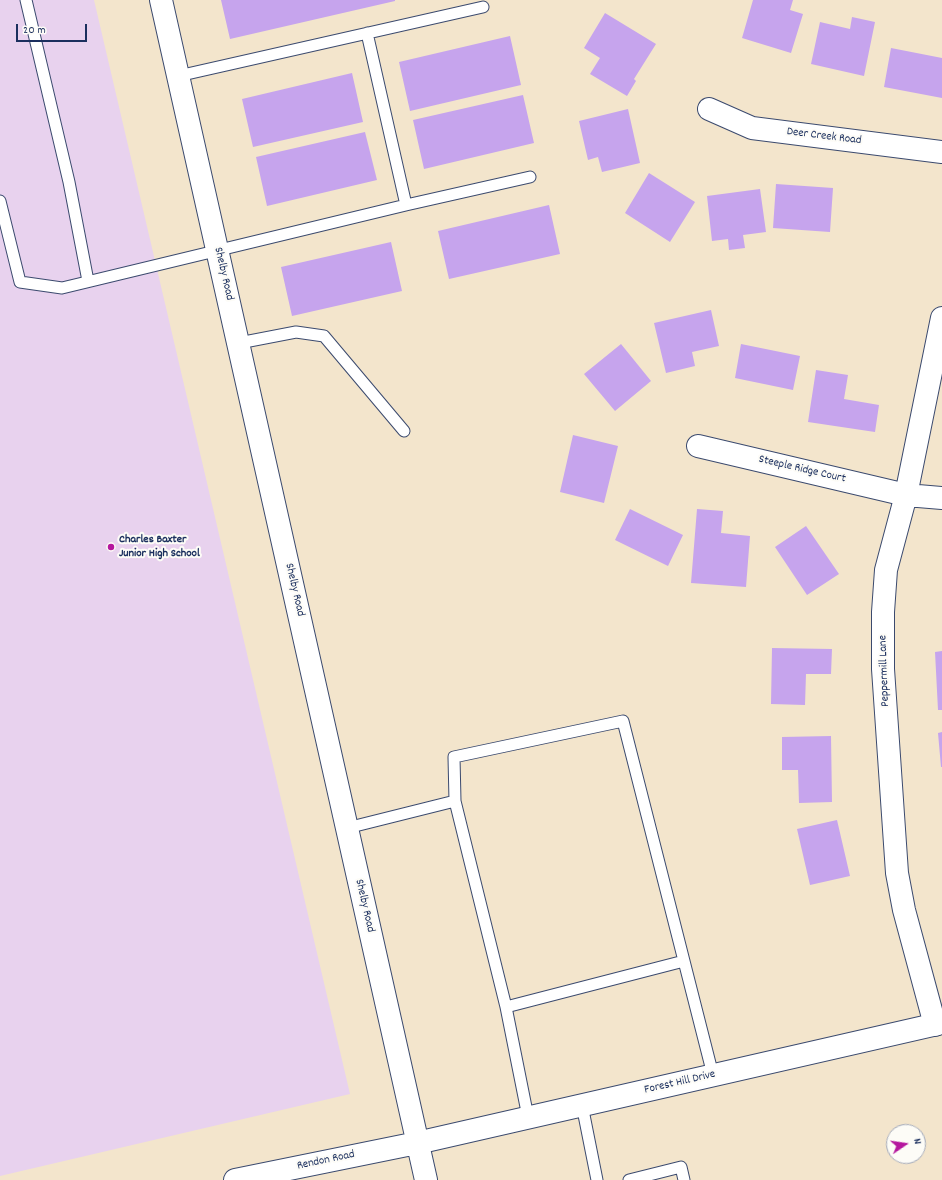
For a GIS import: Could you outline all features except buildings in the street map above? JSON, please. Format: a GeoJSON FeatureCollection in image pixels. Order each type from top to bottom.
{"type":"FeatureCollection","features":[{"type":"Feature","properties":{"kind":"main road","name":"Shelby Road"},"geometry":{"type":"LineString","coordinates":[[162,0],[426,1180]]}},
{"type":"Feature","properties":{"kind":"main road","name":"Deer Creek Road"},"geometry":{"type":"LineString","coordinates":[[709,109],[752,128],[942,152]]}},
{"type":"Feature","properties":{"kind":"main road","name":"Peppermill Lane"},"geometry":{"type":"LineString","coordinates":[[938,1024],[904,910],[897,873],[883,669],[883,612],[886,570],[906,494],[942,318]]}},
{"type":"Feature","properties":{"kind":"main road","name":"Steeple Ridge Court"},"geometry":{"type":"LineString","coordinates":[[698,446],[906,494],[942,498]]}},
{"type":"Feature","properties":{"kind":"main road","name":"Forest Hill Drive"},"geometry":{"type":"LineString","coordinates":[[418,1143],[938,1024]]}},
{"type":"Feature","properties":{"kind":"main road","name":"Rendon Road"},"geometry":{"type":"LineString","coordinates":[[235,1180],[418,1143]]}},
{"type":"Feature","properties":{"kind":"lane"},"geometry":{"type":"LineString","coordinates":[[26,0],[69,182],[88,281]]}},
{"type":"Feature","properties":{"kind":"lane"},"geometry":{"type":"LineString","coordinates":[[178,76],[483,7]]}},
{"type":"Feature","properties":{"kind":"lane"},"geometry":{"type":"LineString","coordinates":[[367,33],[406,205]]}},
{"type":"Feature","properties":{"kind":"lane"},"geometry":{"type":"LineString","coordinates":[[0,201],[20,282],[62,288],[217,249],[530,177]]}},
{"type":"Feature","properties":{"kind":"lane"},"geometry":{"type":"LineString","coordinates":[[239,344],[296,332],[324,336],[404,431]]}},
{"type":"Feature","properties":{"kind":"lane"},"geometry":{"type":"LineString","coordinates":[[528,1118],[506,1007],[455,801],[454,757],[624,721],[713,1075]]}},
{"type":"Feature","properties":{"kind":"lane"},"geometry":{"type":"LineString","coordinates":[[347,828],[455,801]]}},
{"type":"Feature","properties":{"kind":"lane"},"geometry":{"type":"LineString","coordinates":[[506,1007],[684,961]]}},
{"type":"Feature","properties":{"kind":"lane"},"geometry":{"type":"LineString","coordinates":[[582,1105],[597,1180]]}},
{"type":"Feature","properties":{"kind":"lane"},"geometry":{"type":"LineString","coordinates":[[629,1180],[681,1167],[684,1180]]}},
{"type":"Feature","properties":{"kind":"shaded area","name":"Charles Baxter Junior High School"},"geometry":{"type":"Polygon","coordinates":[[[0,0],[94,0],[350,1094],[0,1176],[0,0]]]}},
{"type":"Feature","properties":{"kind":"place","name":"Charles Baxter Junior High School"},"geometry":{"type":"Point","coordinates":[111,547]}}]}
